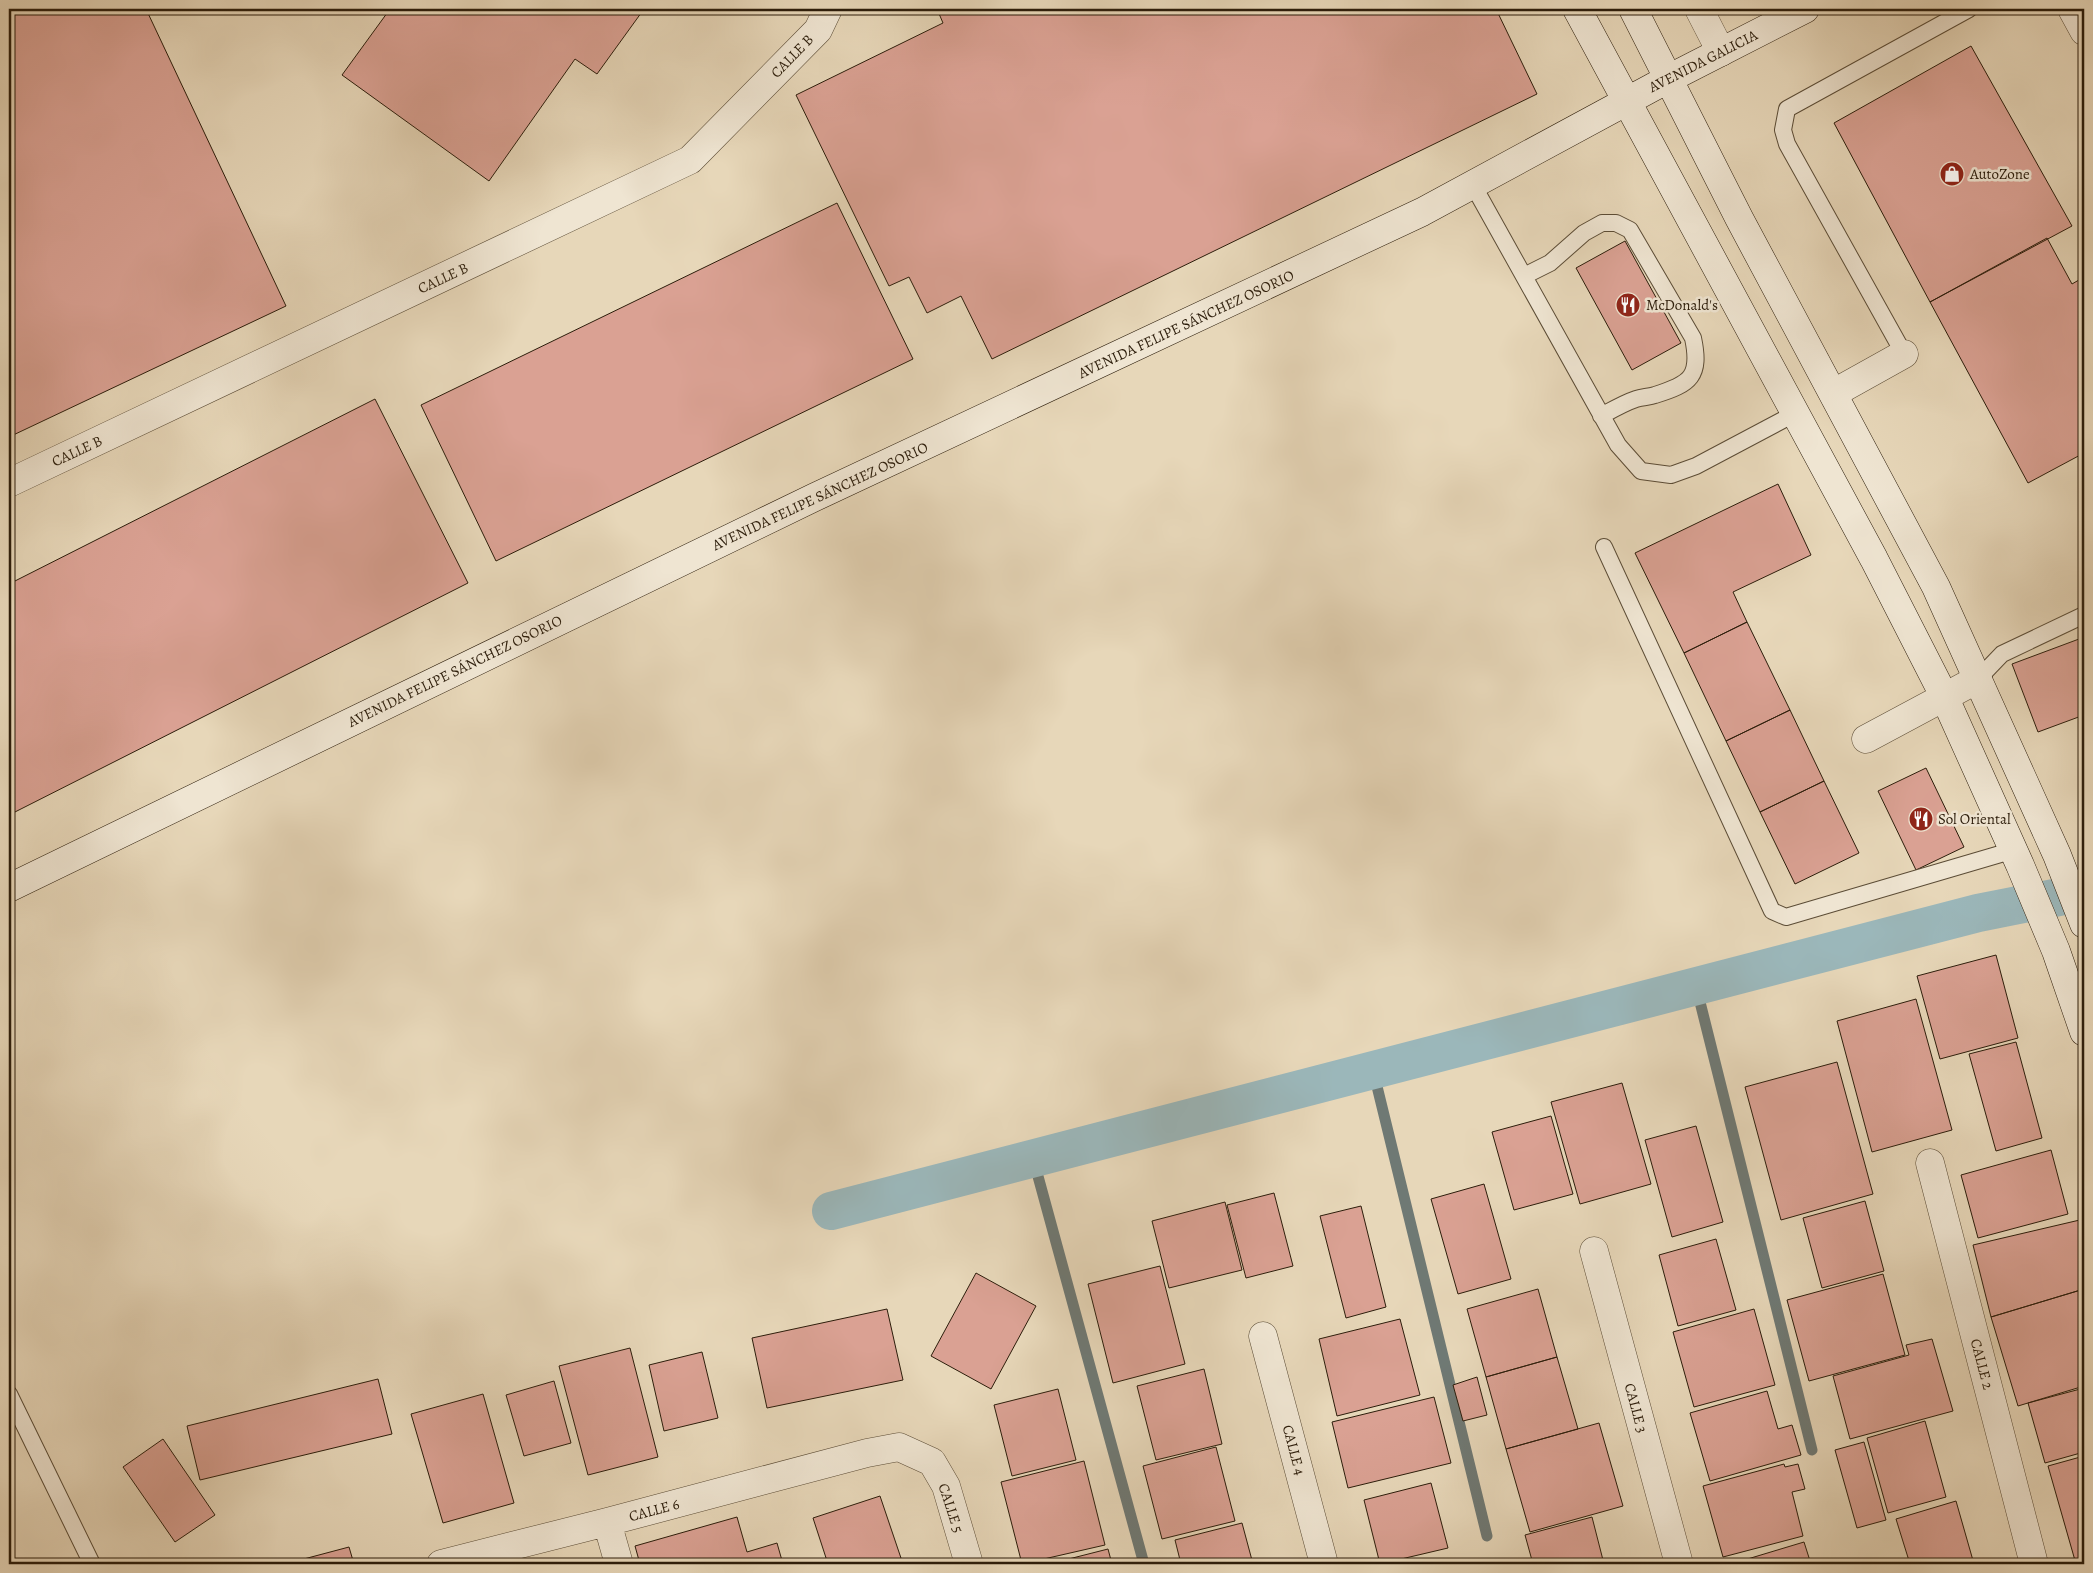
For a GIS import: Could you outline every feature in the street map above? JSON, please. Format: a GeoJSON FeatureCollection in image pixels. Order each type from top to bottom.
{"type":"FeatureCollection","features":[{"type":"Feature","properties":{"kind":"street","name":"CALLE B"},"geometry":{"type":"LineString","coordinates":[[9,483],[690,160],[818,30],[828,9]]}},
{"type":"Feature","properties":{"kind":"street"},"geometry":{"type":"LineString","coordinates":[[1578,9],[1796,414],[1944,696],[2017,857],[2056,951],[2084,1032]]}},
{"type":"Feature","properties":{"kind":"street"},"geometry":{"type":"LineString","coordinates":[[1632,9],[1739,218],[1936,587],[2057,855],[2084,924]]}},
{"type":"Feature","properties":{"kind":"street"},"geometry":{"type":"LineString","coordinates":[[1699,9],[1721,52]]}},
{"type":"Feature","properties":{"kind":"street","name":"AVENIDA GALICIA"},"geometry":{"type":"LineString","coordinates":[[1628,101],[1805,9]]}},
{"type":"Feature","properties":{"kind":"street"},"geometry":{"type":"LineString","coordinates":[[2072,9],[2084,31]]}},
{"type":"Feature","properties":{"kind":"street","name":"AVENIDA FELIPE SÁNCHEZ OSORIO"},"geometry":{"type":"LineString","coordinates":[[9,888],[798,506],[1256,292],[1422,212],[1628,101]]}},
{"type":"Feature","properties":{"kind":"street"},"geometry":{"type":"LineString","coordinates":[[1834,393],[1904,354]]}},
{"type":"Feature","properties":{"kind":"street"},"geometry":{"type":"LineString","coordinates":[[1866,739],[1978,679]]}},
{"type":"Feature","properties":{"kind":"street","name":"CALLE 2"},"geometry":{"type":"LineString","coordinates":[[1930,1163],[2034,1564]]}},
{"type":"Feature","properties":{"kind":"street","name":"CALLE 3"},"geometry":{"type":"LineString","coordinates":[[1594,1251],[1679,1564]]}},
{"type":"Feature","properties":{"kind":"street","name":"CALLE 4"},"geometry":{"type":"LineString","coordinates":[[1263,1336],[1324,1564]]}},
{"type":"Feature","properties":{"kind":"street","name":"CALLE 5"},"geometry":{"type":"LineString","coordinates":[[866,1453],[899,1447],[932,1462],[946,1486],[969,1564]]}},
{"type":"Feature","properties":{"kind":"street","name":"CALLE 6"},"geometry":{"type":"LineString","coordinates":[[441,1564],[866,1453]]}},
{"type":"Feature","properties":{"kind":"street"},"geometry":{"type":"LineString","coordinates":[[607,1522],[619,1564]]}},
{"type":"Feature","properties":{"kind":"lane"},"geometry":{"type":"LineString","coordinates":[[1904,354],[1787,144],[1783,130],[1788,109],[1969,9]]}},
{"type":"Feature","properties":{"kind":"lane"},"geometry":{"type":"LineString","coordinates":[[1473,185],[1618,445],[1641,471],[1671,474],[1696,466],[1796,414]]}},
{"type":"Feature","properties":{"kind":"lane"},"geometry":{"type":"LineString","coordinates":[[1524,276],[1550,263],[1590,230],[1602,223],[1616,223],[1630,230],[1693,338],[1697,358],[1693,375],[1681,385],[1654,396],[1636,399],[1601,416]]}},
{"type":"Feature","properties":{"kind":"lane"},"geometry":{"type":"LineString","coordinates":[[1604,547],[1772,911],[1786,917],[2017,857]]}},
{"type":"Feature","properties":{"kind":"lane"},"geometry":{"type":"LineString","coordinates":[[1978,679],[2002,654],[2084,615]]}},
{"type":"Feature","properties":{"kind":"lane"},"geometry":{"type":"LineString","coordinates":[[9,1394],[92,1564]]}},
{"type":"Feature","properties":{"kind":"building"},"geometry":{"type":"Polygon","coordinates":[[[9,9],[146,9],[286,306],[9,437],[9,9]]]}},
{"type":"Feature","properties":{"kind":"building"},"geometry":{"type":"Polygon","coordinates":[[[390,9],[644,9],[597,74],[575,59],[489,181],[342,75],[390,9]]]}},
{"type":"Feature","properties":{"kind":"building"},"geometry":{"type":"Polygon","coordinates":[[[937,9],[1496,9],[1537,94],[992,359],[961,296],[927,313],[909,277],[889,286],[796,95],[943,23],[937,9]]]}},
{"type":"Feature","properties":{"kind":"building","name":"AutoZone"},"geometry":{"type":"Polygon","coordinates":[[[1971,46],[2072,226],[1930,302],[1834,123],[1971,46]]]}},
{"type":"Feature","properties":{"kind":"building"},"geometry":{"type":"Polygon","coordinates":[[[837,203],[913,359],[496,561],[421,405],[837,203]]]}},
{"type":"Feature","properties":{"kind":"building"},"geometry":{"type":"Polygon","coordinates":[[[2047,238],[2072,284],[2084,277],[2084,453],[2028,483],[1930,302],[2047,238]]]}},
{"type":"Feature","properties":{"kind":"building","name":"McDonald's"},"geometry":{"type":"Polygon","coordinates":[[[1625,241],[1681,343],[1632,370],[1576,268],[1625,241]]]}},
{"type":"Feature","properties":{"kind":"building"},"geometry":{"type":"Polygon","coordinates":[[[375,399],[468,583],[9,815],[9,584],[375,399]]]}},
{"type":"Feature","properties":{"kind":"building"},"geometry":{"type":"Polygon","coordinates":[[[1778,484],[1811,555],[1733,592],[1747,622],[1684,653],[1635,553],[1778,484]]]}},
{"type":"Feature","properties":{"kind":"building"},"geometry":{"type":"Polygon","coordinates":[[[1747,622],[1790,710],[1726,741],[1684,653],[1747,622]]]}},
{"type":"Feature","properties":{"kind":"building"},"geometry":{"type":"Polygon","coordinates":[[[2079,639],[2084,654],[2084,715],[2038,732],[2012,664],[2079,639]]]}},
{"type":"Feature","properties":{"kind":"building"},"geometry":{"type":"Polygon","coordinates":[[[1790,710],[1824,781],[1760,812],[1726,741],[1790,710]]]}},
{"type":"Feature","properties":{"kind":"building","name":"Sol Oriental"},"geometry":{"type":"Polygon","coordinates":[[[1926,768],[1964,847],[1916,870],[1878,791],[1926,768]]]}},
{"type":"Feature","properties":{"kind":"building"},"geometry":{"type":"Polygon","coordinates":[[[1824,781],[1859,853],[1795,884],[1760,812],[1824,781]]]}},
{"type":"Feature","properties":{"kind":"building"},"geometry":{"type":"Polygon","coordinates":[[[1996,955],[2018,1038],[1940,1059],[1917,976],[1996,955]]]}},
{"type":"Feature","properties":{"kind":"building"},"geometry":{"type":"Polygon","coordinates":[[[1916,999],[1952,1130],[1872,1152],[1837,1021],[1916,999]]]}},
{"type":"Feature","properties":{"kind":"building"},"geometry":{"type":"Polygon","coordinates":[[[2016,1042],[2042,1138],[1996,1151],[1969,1054],[2016,1042]]]}},
{"type":"Feature","properties":{"kind":"building"},"geometry":{"type":"Polygon","coordinates":[[[1837,1062],[1873,1194],[1781,1220],[1745,1087],[1837,1062]]]}},
{"type":"Feature","properties":{"kind":"building"},"geometry":{"type":"Polygon","coordinates":[[[1622,1083],[1651,1184],[1580,1204],[1551,1102],[1622,1083]]]}},
{"type":"Feature","properties":{"kind":"building"},"geometry":{"type":"Polygon","coordinates":[[[1551,1116],[1573,1194],[1514,1210],[1492,1132],[1551,1116]]]}},
{"type":"Feature","properties":{"kind":"building"},"geometry":{"type":"Polygon","coordinates":[[[1696,1126],[1723,1222],[1672,1237],[1645,1140],[1696,1126]]]}},
{"type":"Feature","properties":{"kind":"building"},"geometry":{"type":"Polygon","coordinates":[[[2051,1150],[2068,1214],[1978,1238],[1961,1175],[2051,1150]]]}},
{"type":"Feature","properties":{"kind":"building"},"geometry":{"type":"Polygon","coordinates":[[[1484,1184],[1511,1279],[1458,1294],[1431,1199],[1484,1184]]]}},
{"type":"Feature","properties":{"kind":"building"},"geometry":{"type":"Polygon","coordinates":[[[1274,1193],[1293,1266],[1246,1278],[1227,1205],[1274,1193]]]}},
{"type":"Feature","properties":{"kind":"building"},"geometry":{"type":"Polygon","coordinates":[[[1865,1201],[1884,1271],[1822,1288],[1803,1218],[1865,1201]]]}},
{"type":"Feature","properties":{"kind":"building"},"geometry":{"type":"Polygon","coordinates":[[[1225,1202],[1242,1270],[1169,1288],[1152,1221],[1225,1202]]]}},
{"type":"Feature","properties":{"kind":"building"},"geometry":{"type":"Polygon","coordinates":[[[1361,1206],[1386,1307],[1346,1318],[1320,1216],[1361,1206]]]}},
{"type":"Feature","properties":{"kind":"building"},"geometry":{"type":"Polygon","coordinates":[[[2084,1219],[2084,1289],[1991,1317],[1973,1245],[2084,1219]]]}},
{"type":"Feature","properties":{"kind":"building"},"geometry":{"type":"Polygon","coordinates":[[[1716,1239],[1736,1310],[1678,1326],[1659,1255],[1716,1239]]]}},
{"type":"Feature","properties":{"kind":"building"},"geometry":{"type":"Polygon","coordinates":[[[1160,1266],[1185,1364],[1113,1383],[1088,1284],[1160,1266]]]}},
{"type":"Feature","properties":{"kind":"building"},"geometry":{"type":"Polygon","coordinates":[[[976,1273],[1036,1306],[991,1389],[931,1356],[976,1273]]]}},
{"type":"Feature","properties":{"kind":"building"},"geometry":{"type":"Polygon","coordinates":[[[1883,1274],[1905,1355],[1809,1381],[1787,1300],[1883,1274]]]}},
{"type":"Feature","properties":{"kind":"building"},"geometry":{"type":"Polygon","coordinates":[[[1538,1289],[1557,1357],[1486,1377],[1467,1309],[1538,1289]]]}},
{"type":"Feature","properties":{"kind":"building"},"geometry":{"type":"Polygon","coordinates":[[[2084,1289],[2084,1386],[2018,1406],[1991,1317],[2084,1289]]]}},
{"type":"Feature","properties":{"kind":"building"},"geometry":{"type":"Polygon","coordinates":[[[887,1309],[903,1380],[767,1408],[752,1338],[887,1309]]]}},
{"type":"Feature","properties":{"kind":"building"},"geometry":{"type":"Polygon","coordinates":[[[1754,1309],[1775,1385],[1694,1407],[1673,1332],[1754,1309]]]}},
{"type":"Feature","properties":{"kind":"building"},"geometry":{"type":"Polygon","coordinates":[[[1400,1319],[1420,1395],[1337,1416],[1319,1339],[1400,1319]]]}},
{"type":"Feature","properties":{"kind":"building"},"geometry":{"type":"Polygon","coordinates":[[[1932,1339],[1953,1411],[1850,1439],[1833,1376],[1909,1355],[1906,1345],[1932,1339]]]}},
{"type":"Feature","properties":{"kind":"building"},"geometry":{"type":"Polygon","coordinates":[[[630,1348],[658,1457],[588,1475],[559,1366],[630,1348]]]}},
{"type":"Feature","properties":{"kind":"building"},"geometry":{"type":"Polygon","coordinates":[[[702,1352],[718,1418],[664,1431],[649,1365],[702,1352]]]}},
{"type":"Feature","properties":{"kind":"building"},"geometry":{"type":"Polygon","coordinates":[[[1557,1357],[1578,1429],[1506,1449],[1486,1377],[1557,1357]]]}},
{"type":"Feature","properties":{"kind":"building"},"geometry":{"type":"Polygon","coordinates":[[[1204,1369],[1222,1444],[1156,1460],[1137,1386],[1204,1369]]]}},
{"type":"Feature","properties":{"kind":"building"},"geometry":{"type":"Polygon","coordinates":[[[1477,1377],[1487,1415],[1463,1421],[1453,1385],[1477,1377]]]}},
{"type":"Feature","properties":{"kind":"building"},"geometry":{"type":"Polygon","coordinates":[[[378,1379],[392,1434],[200,1480],[187,1426],[378,1379]]]}},
{"type":"Feature","properties":{"kind":"building"},"geometry":{"type":"Polygon","coordinates":[[[554,1381],[571,1443],[524,1456],[506,1395],[554,1381]]]}},
{"type":"Feature","properties":{"kind":"building"},"geometry":{"type":"Polygon","coordinates":[[[2084,1388],[2084,1452],[2045,1463],[2028,1403],[2084,1388]]]}},
{"type":"Feature","properties":{"kind":"building"},"geometry":{"type":"Polygon","coordinates":[[[1058,1389],[1076,1460],[1012,1476],[994,1405],[1058,1389]]]}},
{"type":"Feature","properties":{"kind":"building"},"geometry":{"type":"Polygon","coordinates":[[[1767,1391],[1778,1429],[1792,1425],[1801,1455],[1710,1481],[1690,1413],[1767,1391]]]}},
{"type":"Feature","properties":{"kind":"building"},"geometry":{"type":"Polygon","coordinates":[[[483,1394],[514,1503],[443,1523],[411,1414],[483,1394]]]}},
{"type":"Feature","properties":{"kind":"building"},"geometry":{"type":"Polygon","coordinates":[[[1434,1397],[1451,1463],[1348,1488],[1332,1422],[1434,1397]]]}},
{"type":"Feature","properties":{"kind":"building"},"geometry":{"type":"Polygon","coordinates":[[[1925,1421],[1946,1497],[1888,1513],[1867,1438],[1925,1421]]]}},
{"type":"Feature","properties":{"kind":"building"},"geometry":{"type":"Polygon","coordinates":[[[1599,1423],[1623,1506],[1530,1532],[1506,1449],[1599,1423]]]}},
{"type":"Feature","properties":{"kind":"building"},"geometry":{"type":"Polygon","coordinates":[[[163,1439],[215,1515],[175,1542],[123,1467],[163,1439]]]}},
{"type":"Feature","properties":{"kind":"building"},"geometry":{"type":"Polygon","coordinates":[[[1864,1442],[1886,1520],[1857,1528],[1835,1450],[1864,1442]]]}},
{"type":"Feature","properties":{"kind":"building"},"geometry":{"type":"Polygon","coordinates":[[[1216,1447],[1235,1521],[1162,1539],[1143,1466],[1216,1447]]]}},
{"type":"Feature","properties":{"kind":"building"},"geometry":{"type":"Polygon","coordinates":[[[2084,1456],[2084,1564],[2076,1564],[2048,1466],[2084,1456]]]}},
{"type":"Feature","properties":{"kind":"building"},"geometry":{"type":"Polygon","coordinates":[[[1084,1461],[1105,1545],[1022,1564],[1001,1482],[1084,1461]]]}},
{"type":"Feature","properties":{"kind":"building"},"geometry":{"type":"Polygon","coordinates":[[[1784,1464],[1785,1467],[1798,1464],[1805,1489],[1792,1492],[1803,1536],[1723,1557],[1703,1486],[1784,1464]]]}},
{"type":"Feature","properties":{"kind":"building"},"geometry":{"type":"Polygon","coordinates":[[[1431,1483],[1448,1548],[1380,1564],[1364,1500],[1431,1483]]]}},
{"type":"Feature","properties":{"kind":"building"},"geometry":{"type":"Polygon","coordinates":[[[880,1496],[903,1564],[828,1564],[813,1518],[880,1496]]]}},
{"type":"Feature","properties":{"kind":"building"},"geometry":{"type":"Polygon","coordinates":[[[1956,1501],[1974,1564],[1910,1564],[1896,1519],[1956,1501]]]}},
{"type":"Feature","properties":{"kind":"building"},"geometry":{"type":"Polygon","coordinates":[[[737,1517],[747,1552],[777,1543],[783,1564],[640,1564],[635,1546],[737,1517]]]}},
{"type":"Feature","properties":{"kind":"building"},"geometry":{"type":"Polygon","coordinates":[[[1592,1517],[1604,1564],[1533,1564],[1525,1535],[1592,1517]]]}},
{"type":"Feature","properties":{"kind":"building"},"geometry":{"type":"Polygon","coordinates":[[[1242,1523],[1253,1564],[1181,1564],[1175,1540],[1242,1523]]]}},
{"type":"Feature","properties":{"kind":"building"},"geometry":{"type":"Polygon","coordinates":[[[1804,1542],[1811,1564],[1731,1564],[1804,1542]]]}},
{"type":"Feature","properties":{"kind":"building"},"geometry":{"type":"Polygon","coordinates":[[[349,1547],[354,1564],[285,1564],[349,1547]]]}},
{"type":"Feature","properties":{"kind":"building"},"geometry":{"type":"Polygon","coordinates":[[[1108,1549],[1112,1564],[1049,1564],[1108,1549]]]}},
{"type":"Feature","properties":{"kind":"waterway"},"geometry":{"type":"LineString","coordinates":[[831,1211],[1978,913],[2084,892]]}},
{"type":"Feature","properties":{"kind":"waterway"},"geometry":{"type":"LineString","coordinates":[[1696,986],[1812,1450]]}},
{"type":"Feature","properties":{"kind":"waterway"},"geometry":{"type":"LineString","coordinates":[[1373,1070],[1487,1536]]}},
{"type":"Feature","properties":{"kind":"waterway"},"geometry":{"type":"LineString","coordinates":[[1033,1158],[1144,1564]]}},
{"type":"Feature","properties":{"kind":"place","name":"AutoZone"},"geometry":{"type":"Point","coordinates":[1952,174]}},
{"type":"Feature","properties":{"kind":"place","name":"McDonald's"},"geometry":{"type":"Point","coordinates":[1628,305]}},
{"type":"Feature","properties":{"kind":"place","name":"Sol Oriental"},"geometry":{"type":"Point","coordinates":[1921,819]}}]}
